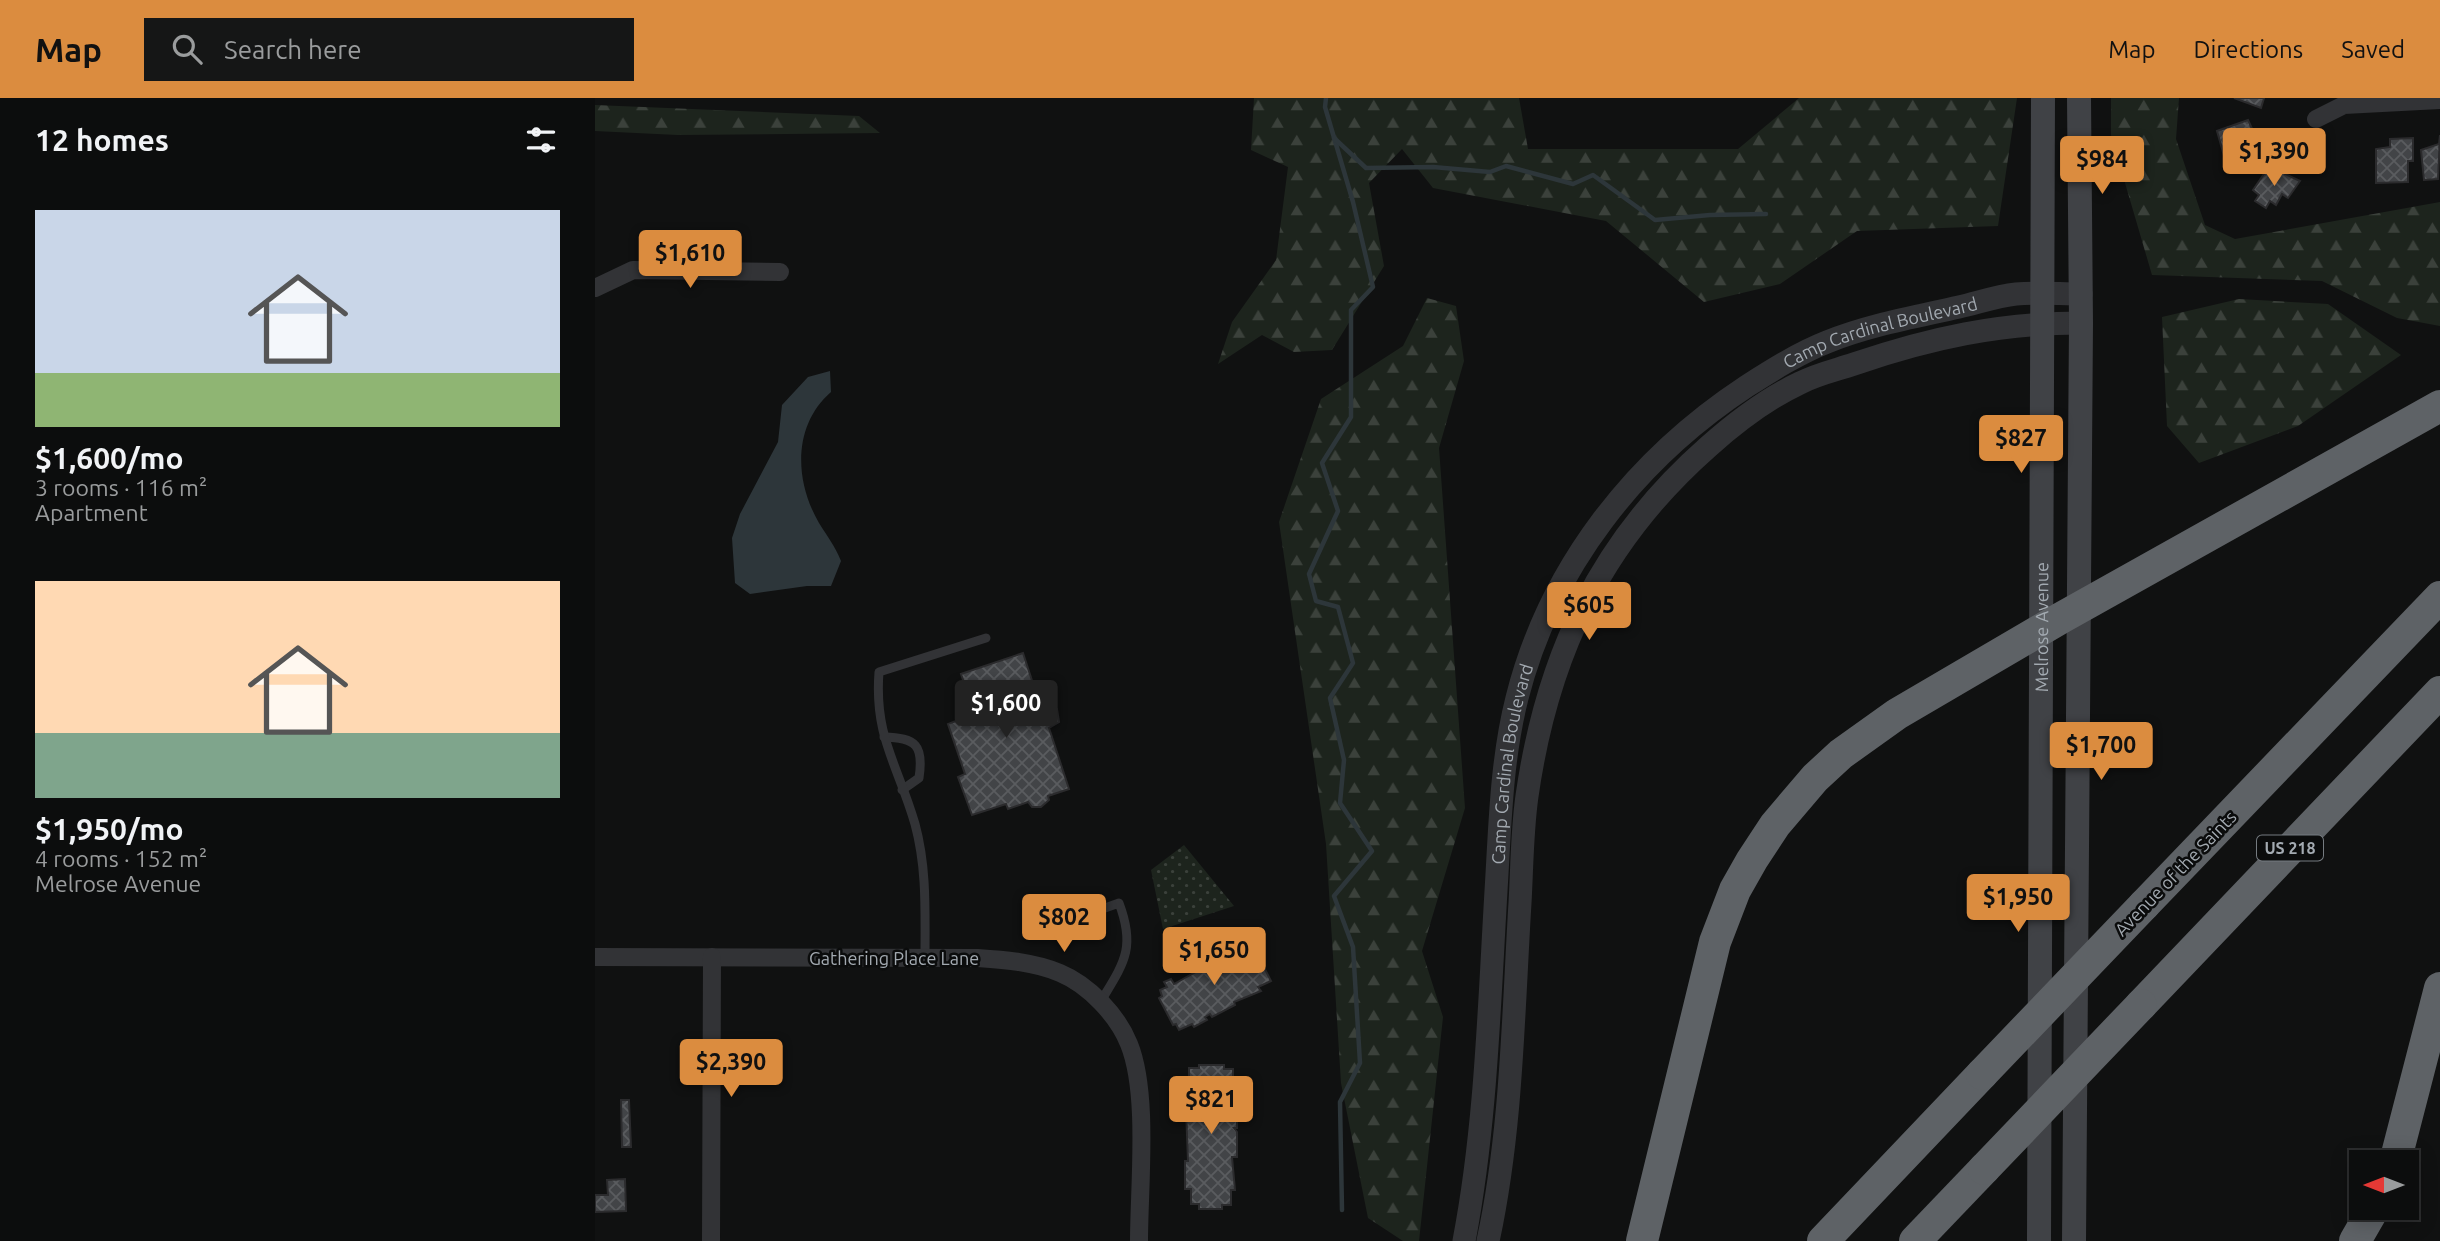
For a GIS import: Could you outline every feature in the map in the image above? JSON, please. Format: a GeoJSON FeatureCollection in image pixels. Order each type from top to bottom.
{"type":"FeatureCollection","features":[{"type":"Feature","properties":{"kind":"highway"},"geometry":{"type":"LineString","coordinates":[[1642,1241],[1715,942],[1735,890],[1767,836],[1815,778],[1868,733],[2044,628],[2440,406]]}},
{"type":"Feature","properties":{"kind":"highway","name":"Avenue of the Saints"},"geometry":{"type":"LineString","coordinates":[[1823,1241],[2440,597]]}},
{"type":"Feature","properties":{"kind":"highway","name":"US 218"},"geometry":{"type":"LineString","coordinates":[[1915,1241],[2440,692]]}},
{"type":"Feature","properties":{"kind":"highway"},"geometry":{"type":"LineString","coordinates":[[2398,1150],[2440,988]]}},
{"type":"Feature","properties":{"kind":"highway"},"geometry":{"type":"LineString","coordinates":[[2355,1241],[2367,1220]]}},
{"type":"Feature","properties":{"kind":"main road","name":"Melrose Avenue"},"geometry":{"type":"LineString","coordinates":[[2039,1241],[2044,628],[2043,98]]}},
{"type":"Feature","properties":{"kind":"main road","name":"Melrose Avenue"},"geometry":{"type":"LineString","coordinates":[[2074,1241],[2080,608],[2079,98]]}},
{"type":"Feature","properties":{"kind":"street"},"geometry":{"type":"LineString","coordinates":[[2316,119],[2344,105],[2440,100]]}},
{"type":"Feature","properties":{"kind":"street"},"geometry":{"type":"LineString","coordinates":[[595,289],[633,270],[780,272]]}},
{"type":"Feature","properties":{"kind":"street","name":"Camp Cardinal Boulevard"},"geometry":{"type":"LineString","coordinates":[[1464,1241],[1483,1101],[1505,762],[1517,697],[1536,640],[1571,567],[1601,519],[1646,468],[1701,416],[1775,368],[1827,342],[1901,320],[2014,294],[2081,294]]}},
{"type":"Feature","properties":{"kind":"street","name":"Camp Cardinal Boulevard"},"geometry":{"type":"LineString","coordinates":[[1488,1241],[1507,1129],[1526,800],[1535,744],[1552,677],[1576,616],[1620,542],[1677,475],[1743,417],[1801,382],[1921,341],[2019,324],[2081,323]]}},
{"type":"Feature","properties":{"kind":"street","name":"Gathering Place Lane"},"geometry":{"type":"LineString","coordinates":[[595,957],[925,958],[1019,961],[1062,973],[1101,1001],[1129,1044],[1139,1092],[1139,1241]]}},
{"type":"Feature","properties":{"kind":"street"},"geometry":{"type":"LineString","coordinates":[[711,1241],[712,957]]}},
{"type":"Feature","properties":{"kind":"lane"},"geometry":{"type":"LineString","coordinates":[[925,958],[925,870],[914,822],[884,737],[877,706],[879,672],[986,638]]}},
{"type":"Feature","properties":{"kind":"lane"},"geometry":{"type":"LineString","coordinates":[[884,737],[904,738],[917,746],[922,757],[919,778],[902,790]]}},
{"type":"Feature","properties":{"kind":"lane"},"geometry":{"type":"LineString","coordinates":[[1077,918],[1119,903],[1123,914],[1129,948],[1101,1001]]}},
{"type":"Feature","properties":{"kind":"green space"},"geometry":{"type":"Polygon","coordinates":[[[1254,98],[1519,98],[1528,149],[1738,149],[1799,98],[2017,98],[1998,226],[1857,231],[1780,284],[1704,302],[1606,221],[1433,188],[1402,149],[1369,183],[1384,266],[1332,350],[1294,352],[1262,335],[1218,364],[1232,322],[1276,260],[1288,167],[1251,150],[1254,98]]]}},
{"type":"Feature","properties":{"kind":"green space"},"geometry":{"type":"Polygon","coordinates":[[[2111,98],[2179,98],[2176,139],[2205,225],[2235,239],[2440,202],[2440,326],[2397,318],[2322,281],[2152,275],[2111,135],[2111,98]]]}},
{"type":"Feature","properties":{"kind":"green space"},"geometry":{"type":"Polygon","coordinates":[[[595,105],[859,116],[880,133],[678,135],[595,131],[595,105]]]}},
{"type":"Feature","properties":{"kind":"green space"},"geometry":{"type":"Polygon","coordinates":[[[1427,298],[1456,306],[1464,361],[1439,448],[1465,808],[1422,951],[1443,1017],[1419,1241],[1403,1241],[1368,1218],[1341,1083],[1326,844],[1279,522],[1321,399],[1403,346],[1427,298]]]}},
{"type":"Feature","properties":{"kind":"green space"},"geometry":{"type":"Polygon","coordinates":[[[2239,299],[2328,304],[2401,355],[2298,426],[2199,463],[2167,426],[2162,317],[2239,299]]]}},
{"type":"Feature","properties":{"kind":"green space"},"geometry":{"type":"Polygon","coordinates":[[[1184,845],[1234,906],[1163,929],[1151,870],[1184,845]]]}},
{"type":"Feature","properties":{"kind":"shaded area"},"geometry":{"type":"Polygon","coordinates":[[[830,371],[831,392],[810,420],[801,454],[805,489],[811,506],[841,561],[831,586],[807,586],[750,594],[735,583],[732,538],[740,514],[778,442],[782,405],[808,377],[830,371]]]}},
{"type":"Feature","properties":{"kind":"building"},"geometry":{"type":"Polygon","coordinates":[[[2234,98],[2264,98],[2261,108],[2234,98]]]}},
{"type":"Feature","properties":{"kind":"building"},"geometry":{"type":"Polygon","coordinates":[[[2248,120],[2255,135],[2260,133],[2267,161],[2246,167],[2243,158],[2226,163],[2217,131],[2248,120]]]}},
{"type":"Feature","properties":{"kind":"building"},"geometry":{"type":"Polygon","coordinates":[[[2440,135],[2438,179],[2424,180],[2421,150],[2439,144],[2440,135]]]}},
{"type":"Feature","properties":{"kind":"building"},"geometry":{"type":"Polygon","coordinates":[[[2413,138],[2413,161],[2408,161],[2408,182],[2376,183],[2376,149],[2390,147],[2390,139],[2413,138]]]}},
{"type":"Feature","properties":{"kind":"building"},"geometry":{"type":"Polygon","coordinates":[[[2277,170],[2300,181],[2288,198],[2282,194],[2276,205],[2270,201],[2266,208],[2255,201],[2259,195],[2253,190],[2266,171],[2272,175],[2277,170]]]}},
{"type":"Feature","properties":{"kind":"building"},"geometry":{"type":"Polygon","coordinates":[[[1023,653],[1041,708],[1049,705],[1057,709],[1059,722],[1049,728],[1069,789],[1048,796],[1049,800],[1041,807],[1032,807],[1028,802],[1008,809],[1006,804],[972,815],[958,777],[965,774],[948,724],[961,719],[958,712],[972,707],[961,674],[1023,653]]]}},
{"type":"Feature","properties":{"kind":"building"},"geometry":{"type":"Polygon","coordinates":[[[1243,942],[1245,947],[1252,944],[1271,981],[1258,987],[1261,991],[1234,1002],[1235,1005],[1212,1017],[1210,1014],[1205,1017],[1207,1020],[1194,1027],[1192,1024],[1179,1030],[1176,1024],[1173,1025],[1159,998],[1162,996],[1160,990],[1167,987],[1164,982],[1171,979],[1174,984],[1199,970],[1197,966],[1210,965],[1207,959],[1214,956],[1217,960],[1238,949],[1237,946],[1243,942]]]}},
{"type":"Feature","properties":{"kind":"building"},"geometry":{"type":"Polygon","coordinates":[[[1199,1065],[1224,1065],[1224,1069],[1233,1069],[1233,1084],[1238,1084],[1238,1099],[1234,1099],[1237,1103],[1237,1128],[1234,1128],[1237,1132],[1237,1157],[1232,1157],[1235,1190],[1231,1190],[1231,1205],[1222,1205],[1222,1209],[1199,1209],[1199,1204],[1191,1204],[1191,1189],[1185,1189],[1185,1161],[1188,1161],[1185,1083],[1189,1083],[1189,1068],[1199,1068],[1199,1065]]]}},
{"type":"Feature","properties":{"kind":"building"},"geometry":{"type":"Polygon","coordinates":[[[621,1100],[629,1100],[631,1147],[622,1147],[621,1100]]]}},
{"type":"Feature","properties":{"kind":"building"},"geometry":{"type":"Polygon","coordinates":[[[625,1179],[626,1211],[595,1212],[595,1195],[608,1195],[607,1180],[625,1179]]]}},
{"type":"Feature","properties":{"kind":"waterway"},"geometry":{"type":"LineString","coordinates":[[1326,98],[1325,107],[1353,202],[1373,287],[1351,310],[1351,417],[1322,463],[1338,511],[1309,574],[1316,601],[1338,607],[1353,663],[1330,698],[1344,760],[1340,803],[1372,851],[1334,896],[1353,947],[1360,1063],[1340,1102],[1342,1210]]}},
{"type":"Feature","properties":{"kind":"waterway"},"geometry":{"type":"LineString","coordinates":[[1334,138],[1366,168],[1433,167],[1490,172],[1506,166],[1573,184],[1593,175],[1655,220],[1766,214]]}}]}
